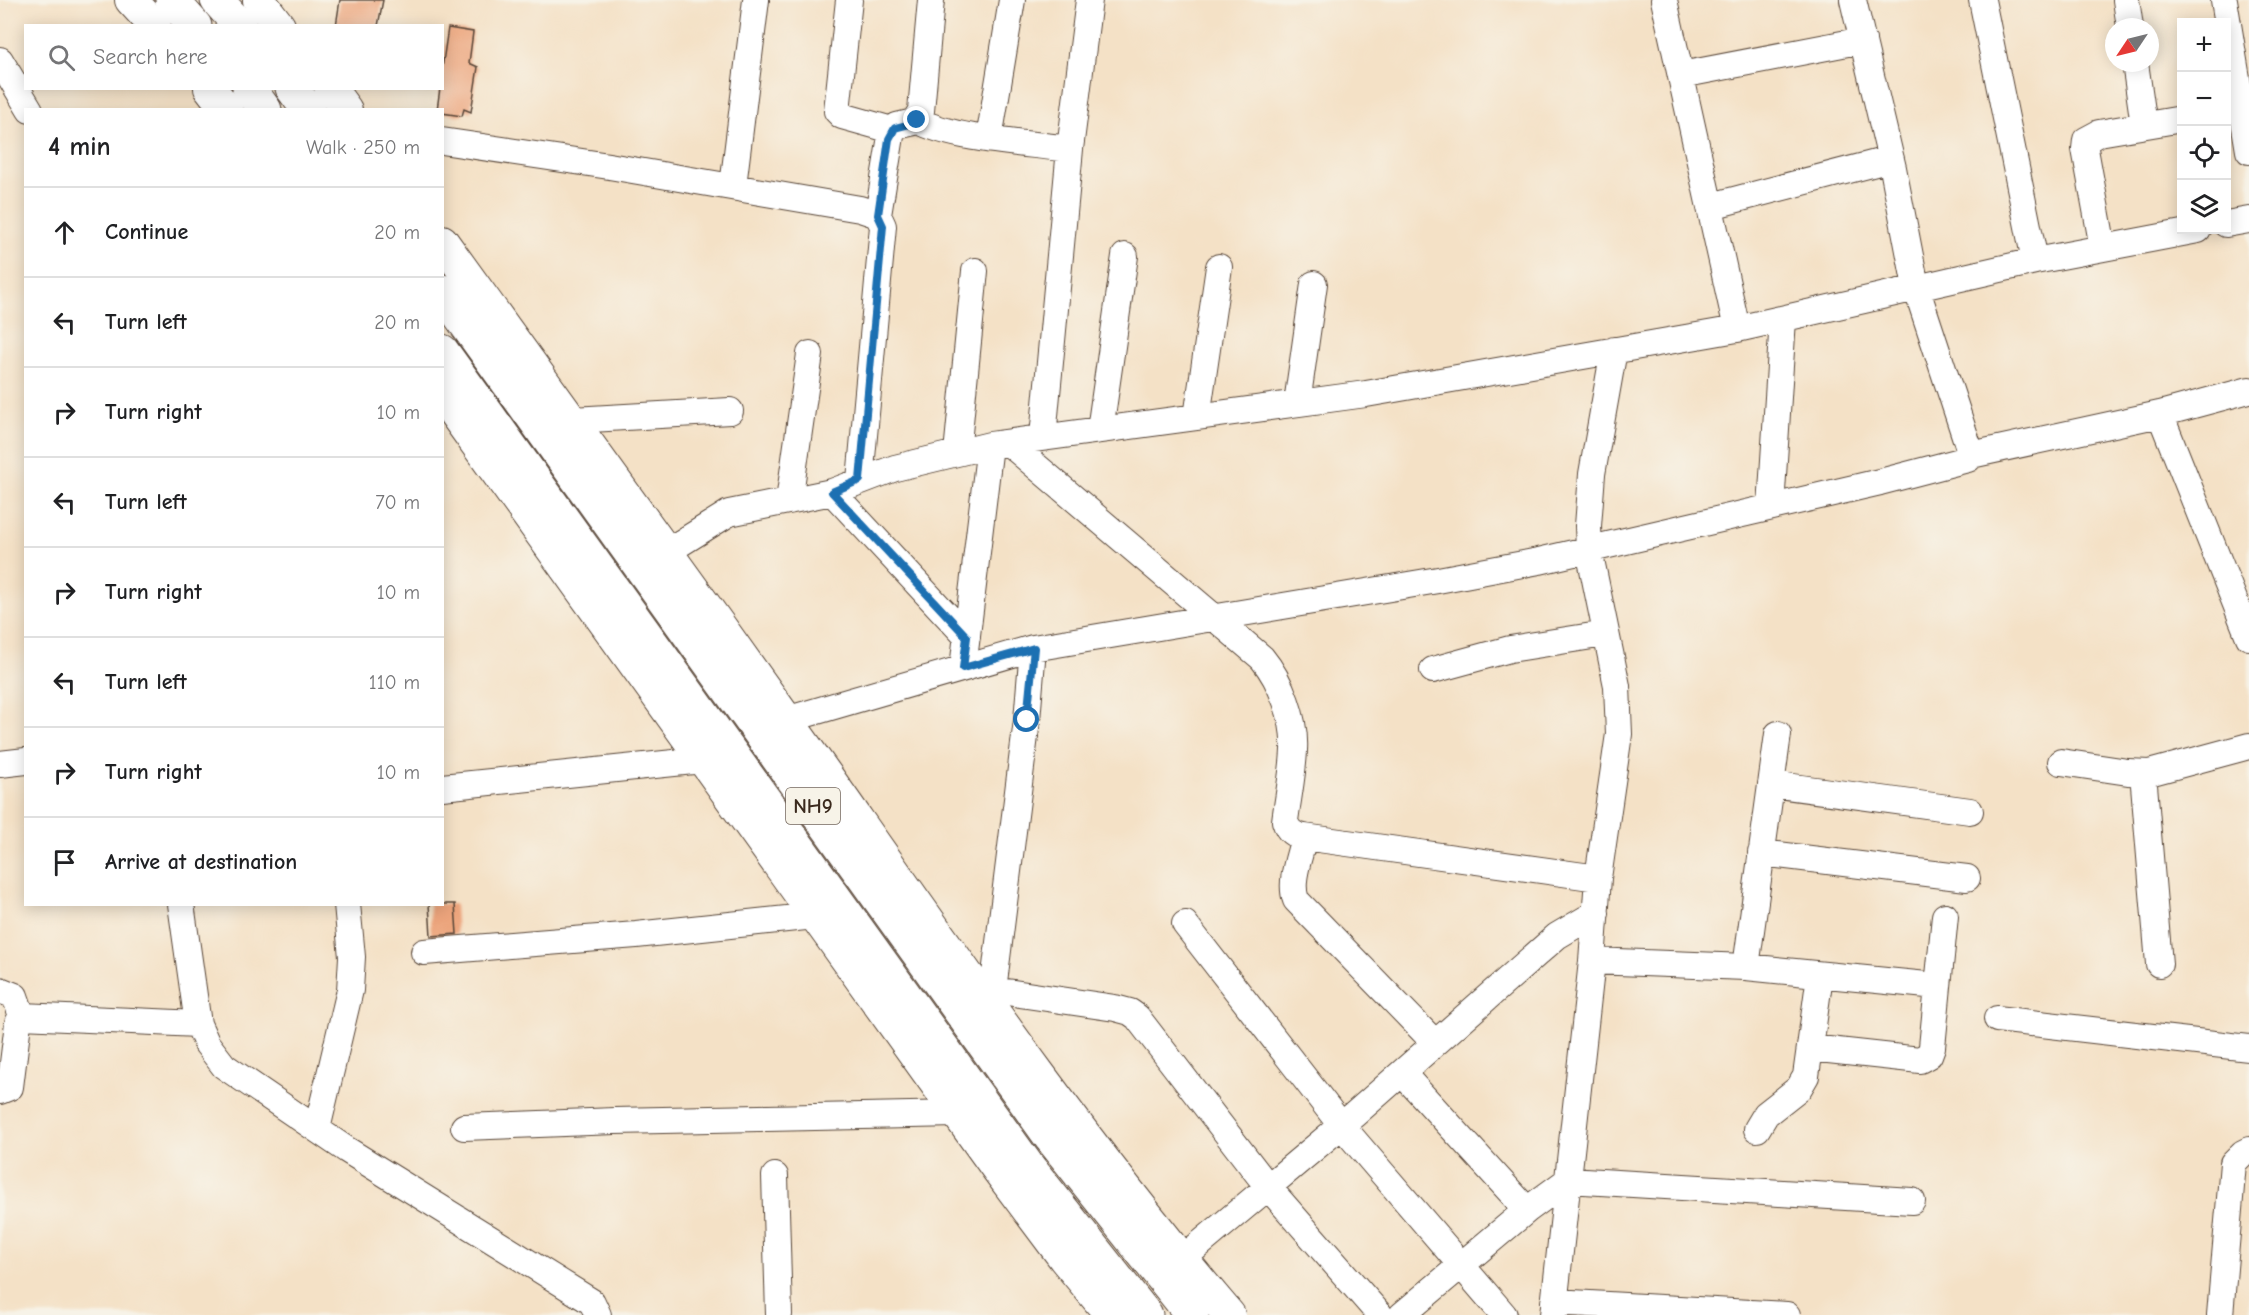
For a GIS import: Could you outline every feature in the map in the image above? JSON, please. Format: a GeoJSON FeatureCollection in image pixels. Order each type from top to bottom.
{"type":"FeatureCollection","features":[{"type":"Feature","properties":{"kind":"highway"},"geometry":{"type":"LineString","coordinates":[[172,0],[193,24]]}},
{"type":"Feature","properties":{"kind":"highway"},"geometry":{"type":"LineString","coordinates":[[217,0],[238,24]]}},
{"type":"Feature","properties":{"kind":"highway"},"geometry":{"type":"LineString","coordinates":[[250,90],[264,108]]}},
{"type":"Feature","properties":{"kind":"highway"},"geometry":{"type":"LineString","coordinates":[[293,90],[307,108]]}},
{"type":"Feature","properties":{"kind":"highway","name":"NH9"},"geometry":{"type":"LineString","coordinates":[[444,294],[1051,1138],[1192,1315]]}},
{"type":"Feature","properties":{"kind":"highway","name":"NH9"},"geometry":{"type":"LineString","coordinates":[[444,354],[1027,1165],[1146,1315]]}},
{"type":"Feature","properties":{"kind":"main road"},"geometry":{"type":"LineString","coordinates":[[131,0],[153,24]]}},
{"type":"Feature","properties":{"kind":"main road"},"geometry":{"type":"LineString","coordinates":[[259,0],[277,24]]}},
{"type":"Feature","properties":{"kind":"main road"},"geometry":{"type":"LineString","coordinates":[[212,90],[225,108]]}},
{"type":"Feature","properties":{"kind":"main road"},"geometry":{"type":"LineString","coordinates":[[331,90],[345,108]]}},
{"type":"Feature","properties":{"kind":"main road"},"geometry":{"type":"LineString","coordinates":[[444,244],[668,551],[786,720],[992,999],[1102,1158],[1229,1315]]}},
{"type":"Feature","properties":{"kind":"main road"},"geometry":{"type":"LineString","coordinates":[[444,399],[958,1114],[1064,1258],[1111,1315]]}},
{"type":"Feature","properties":{"kind":"street"},"geometry":{"type":"LineString","coordinates":[[733,186],[756,0]]}},
{"type":"Feature","properties":{"kind":"street"},"geometry":{"type":"LineString","coordinates":[[849,0],[837,111],[842,116],[892,130]]}},
{"type":"Feature","properties":{"kind":"street"},"geometry":{"type":"LineString","coordinates":[[860,480],[883,226],[878,215],[892,130],[897,126],[910,124],[917,120],[921,111],[931,0]]}},
{"type":"Feature","properties":{"kind":"street"},"geometry":{"type":"LineString","coordinates":[[989,139],[1012,0]]}},
{"type":"Feature","properties":{"kind":"street"},"geometry":{"type":"LineString","coordinates":[[1043,437],[1070,149],[1089,0]]}},
{"type":"Feature","properties":{"kind":"street"},"geometry":{"type":"LineString","coordinates":[[1664,0],[1737,329]]}},
{"type":"Feature","properties":{"kind":"street"},"geometry":{"type":"LineString","coordinates":[[1853,0],[1891,159],[1916,287],[1971,455]]}},
{"type":"Feature","properties":{"kind":"street"},"geometry":{"type":"LineString","coordinates":[[1982,0],[2035,261]]}},
{"type":"Feature","properties":{"kind":"street"},"geometry":{"type":"LineString","coordinates":[[2126,0],[2129,18]]}},
{"type":"Feature","properties":{"kind":"street"},"geometry":{"type":"LineString","coordinates":[[2224,0],[2234,111],[2249,151]]}},
{"type":"Feature","properties":{"kind":"street"},"geometry":{"type":"LineString","coordinates":[[1681,75],[1863,40]]}},
{"type":"Feature","properties":{"kind":"street"},"geometry":{"type":"LineString","coordinates":[[0,60],[29,108]]}},
{"type":"Feature","properties":{"kind":"street"},"geometry":{"type":"LineString","coordinates":[[2136,72],[2144,125]]}},
{"type":"Feature","properties":{"kind":"street"},"geometry":{"type":"LineString","coordinates":[[917,120],[937,129],[989,139],[1070,149]]}},
{"type":"Feature","properties":{"kind":"street"},"geometry":{"type":"LineString","coordinates":[[2103,248],[2085,149],[2086,141],[2092,135],[2099,133],[2177,120]]}},
{"type":"Feature","properties":{"kind":"street"},"geometry":{"type":"LineString","coordinates":[[444,141],[733,186],[860,209],[878,215]]}},
{"type":"Feature","properties":{"kind":"street"},"geometry":{"type":"LineString","coordinates":[[1711,206],[1891,159]]}},
{"type":"Feature","properties":{"kind":"street"},"geometry":{"type":"LineString","coordinates":[[2231,223],[2249,220]]}},
{"type":"Feature","properties":{"kind":"street"},"geometry":{"type":"LineString","coordinates":[[668,551],[729,513],[832,492],[895,468],[957,453],[1043,437],[1366,394],[1737,329],[2035,261],[2177,234]]}},
{"type":"Feature","properties":{"kind":"street"},"geometry":{"type":"LineString","coordinates":[[1100,430],[1125,256]]}},
{"type":"Feature","properties":{"kind":"street"},"geometry":{"type":"LineString","coordinates":[[1197,417],[1219,267]]}},
{"type":"Feature","properties":{"kind":"street"},"geometry":{"type":"LineString","coordinates":[[957,453],[975,271]]}},
{"type":"Feature","properties":{"kind":"street"},"geometry":{"type":"LineString","coordinates":[[1297,403],[1314,284]]}},
{"type":"Feature","properties":{"kind":"street"},"geometry":{"type":"LineString","coordinates":[[1771,507],[1783,319]]}},
{"type":"Feature","properties":{"kind":"street"},"geometry":{"type":"LineString","coordinates":[[1614,350],[1592,474],[1588,510],[1589,550],[1605,633],[1615,670],[1620,718],[1598,878],[1592,961],[1554,1308],[1787,1315]]}},
{"type":"Feature","properties":{"kind":"street"},"geometry":{"type":"LineString","coordinates":[[789,501],[810,354]]}},
{"type":"Feature","properties":{"kind":"street"},"geometry":{"type":"LineString","coordinates":[[786,720],[1034,648],[1438,580],[1589,550],[1966,460],[1971,455],[2160,414],[2249,390]]}},
{"type":"Feature","properties":{"kind":"street"},"geometry":{"type":"LineString","coordinates":[[573,420],[730,411]]}},
{"type":"Feature","properties":{"kind":"street"},"geometry":{"type":"LineString","coordinates":[[2160,414],[2239,584],[2249,638]]}},
{"type":"Feature","properties":{"kind":"street"},"geometry":{"type":"LineString","coordinates":[[1000,445],[1262,658],[1278,681],[1294,738],[1285,820],[1287,828],[1292,833],[1304,837],[1598,878]]}},
{"type":"Feature","properties":{"kind":"street"},"geometry":{"type":"LineString","coordinates":[[963,668],[1000,445]]}},
{"type":"Feature","properties":{"kind":"street"},"geometry":{"type":"LineString","coordinates":[[832,492],[967,637]]}},
{"type":"Feature","properties":{"kind":"street"},"geometry":{"type":"LineString","coordinates":[[1433,670],[1510,649],[1605,633]]}},
{"type":"Feature","properties":{"kind":"street"},"geometry":{"type":"LineString","coordinates":[[1034,648],[992,999],[1115,1008],[1130,1012],[1146,1028],[1268,1187],[1380,1315]]}},
{"type":"Feature","properties":{"kind":"street"},"geometry":{"type":"LineString","coordinates":[[1746,967],[1778,734]]}},
{"type":"Feature","properties":{"kind":"street"},"geometry":{"type":"LineString","coordinates":[[2061,762],[2143,773],[2249,746]]}},
{"type":"Feature","properties":{"kind":"street"},"geometry":{"type":"LineString","coordinates":[[444,786],[703,760]]}},
{"type":"Feature","properties":{"kind":"street"},"geometry":{"type":"LineString","coordinates":[[0,764],[24,761]]}},
{"type":"Feature","properties":{"kind":"street"},"geometry":{"type":"LineString","coordinates":[[2143,773],[2159,964]]}},
{"type":"Feature","properties":{"kind":"street"},"geometry":{"type":"LineString","coordinates":[[1771,784],[1970,811]]}},
{"type":"Feature","properties":{"kind":"street"},"geometry":{"type":"LineString","coordinates":[[1304,837],[1294,880],[1296,900],[1435,1043]]}},
{"type":"Feature","properties":{"kind":"street"},"geometry":{"type":"LineString","coordinates":[[1761,853],[1967,878]]}},
{"type":"Feature","properties":{"kind":"street"},"geometry":{"type":"LineString","coordinates":[[181,906],[198,1024],[207,1044],[225,1066],[316,1129],[448,1214],[592,1302],[597,1308],[598,1315]]}},
{"type":"Feature","properties":{"kind":"street"},"geometry":{"type":"LineString","coordinates":[[316,1129],[350,990],[352,957],[347,906]]}},
{"type":"Feature","properties":{"kind":"street"},"geometry":{"type":"LineString","coordinates":[[1182,1259],[1402,1073],[1557,936],[1596,913]]}},
{"type":"Feature","properties":{"kind":"street"},"geometry":{"type":"LineString","coordinates":[[424,952],[636,935],[815,916]]}},
{"type":"Feature","properties":{"kind":"street"},"geometry":{"type":"LineString","coordinates":[[1810,1048],[1920,1060],[1926,1058],[1932,1047],[1945,916]]}},
{"type":"Feature","properties":{"kind":"street"},"geometry":{"type":"LineString","coordinates":[[1185,924],[1341,1125],[1504,1315]]}},
{"type":"Feature","properties":{"kind":"street"},"geometry":{"type":"LineString","coordinates":[[1592,961],[1746,967],[1937,986]]}},
{"type":"Feature","properties":{"kind":"street"},"geometry":{"type":"LineString","coordinates":[[1757,1129],[1766,1114],[1803,1082],[1820,975]]}},
{"type":"Feature","properties":{"kind":"street"},"geometry":{"type":"LineString","coordinates":[[0,990],[15,996],[22,1016],[18,1023],[10,1087],[0,1091]]}},
{"type":"Feature","properties":{"kind":"street"},"geometry":{"type":"LineString","coordinates":[[22,1016],[198,1024]]}},
{"type":"Feature","properties":{"kind":"street"},"geometry":{"type":"LineString","coordinates":[[1997,1019],[2249,1048]]}},
{"type":"Feature","properties":{"kind":"street"},"geometry":{"type":"LineString","coordinates":[[1402,1073],[1527,1210]]}},
{"type":"Feature","properties":{"kind":"street"},"geometry":{"type":"LineString","coordinates":[[464,1127],[615,1121],[958,1114]]}},
{"type":"Feature","properties":{"kind":"street"},"geometry":{"type":"LineString","coordinates":[[2220,1315],[2233,1163],[2249,1150]]}},
{"type":"Feature","properties":{"kind":"street"},"geometry":{"type":"LineString","coordinates":[[775,1176],[779,1315]]}},
{"type":"Feature","properties":{"kind":"street"},"geometry":{"type":"LineString","coordinates":[[1402,1315],[1527,1210],[1568,1180],[1912,1201]]}},
{"type":"Feature","properties":{"kind":"building"},"geometry":{"type":"Polygon","coordinates":[[[340,0],[383,0],[378,24],[336,24],[340,0]]]}},
{"type":"Feature","properties":{"kind":"building"},"geometry":{"type":"Polygon","coordinates":[[[448,28],[473,32],[469,63],[478,67],[471,112],[464,109],[462,116],[444,113],[444,108],[437,108],[440,90],[444,90],[444,55],[448,28]]]}},
{"type":"Feature","properties":{"kind":"building"},"geometry":{"type":"Polygon","coordinates":[[[455,904],[457,934],[431,936],[429,906],[455,904]]]}},
{"type":"Feature","properties":{"kind":"route"},"geometry":{"type":"LineString","coordinates":[[917,120],[910,124],[897,126],[892,130],[889,139],[878,215],[883,226],[860,480],[832,492],[967,637],[963,668],[1034,648],[1027,720]]}}]}
